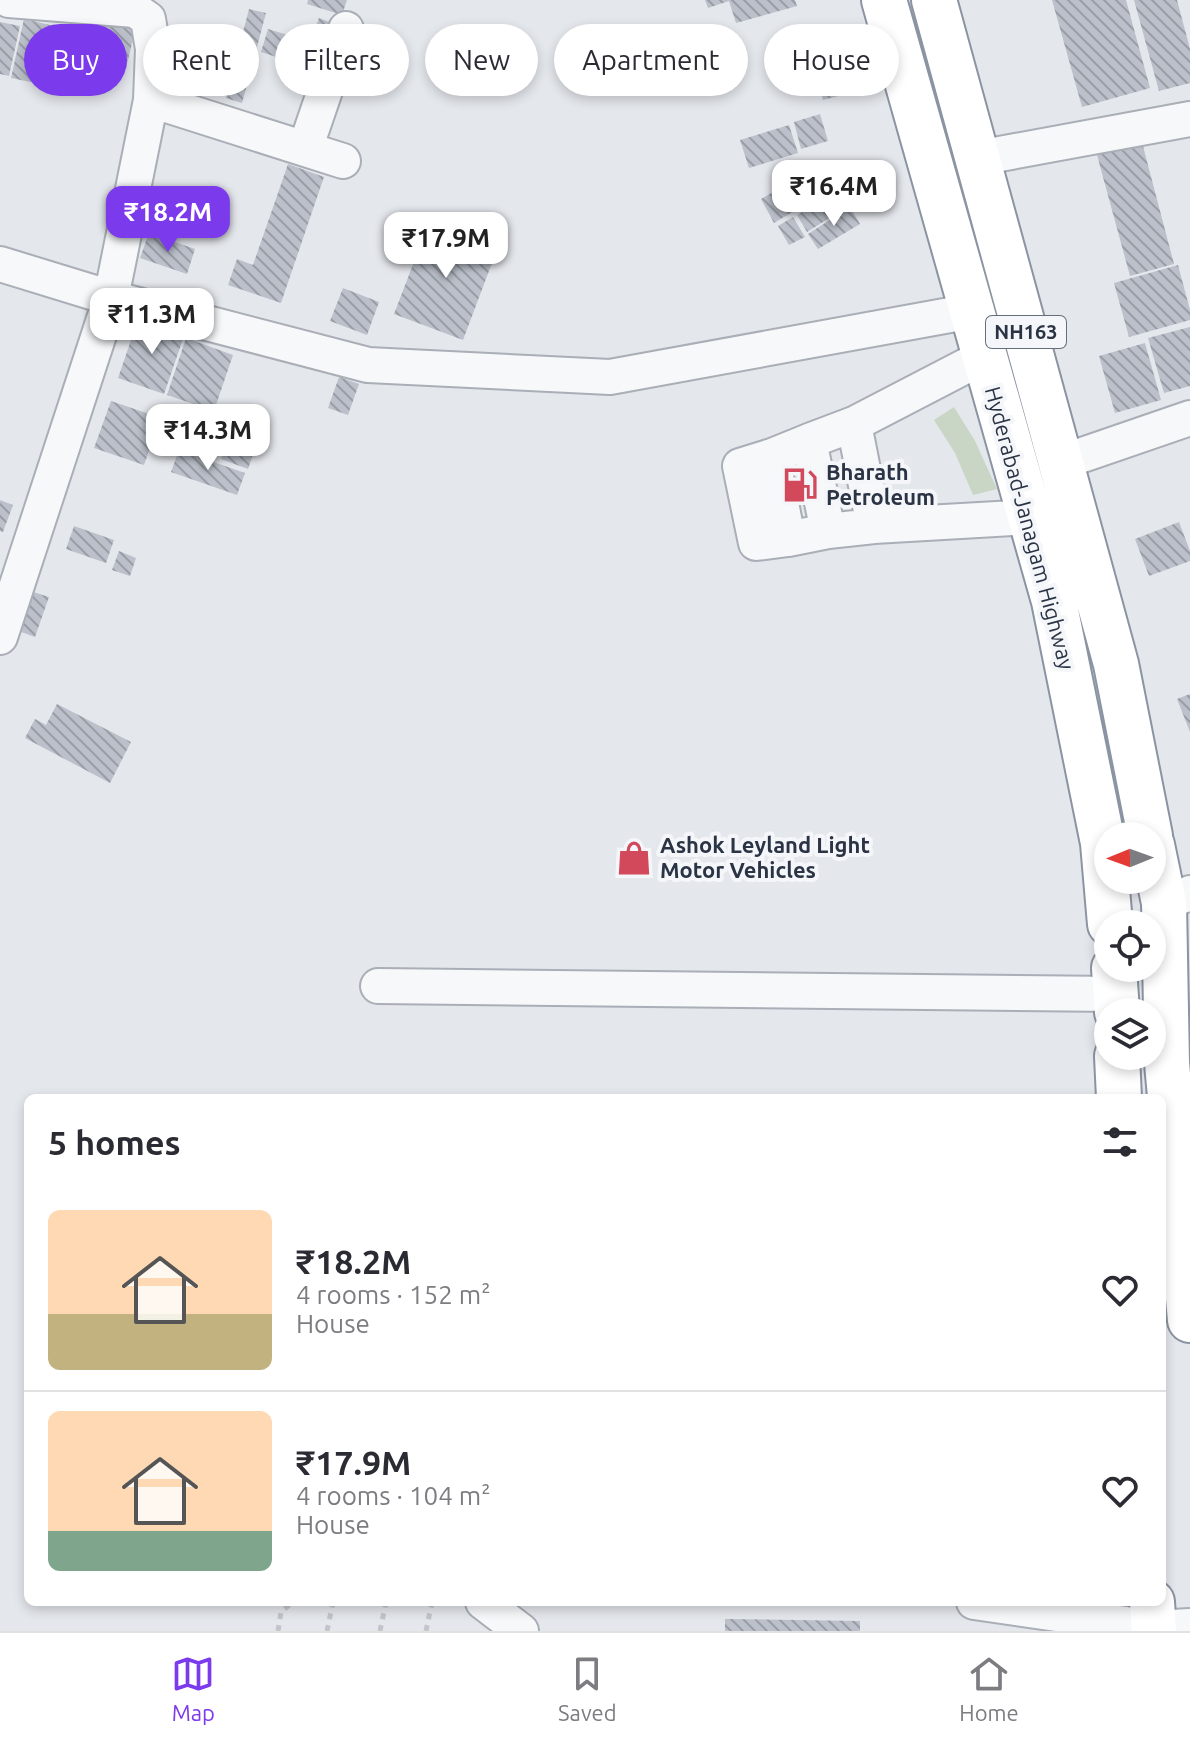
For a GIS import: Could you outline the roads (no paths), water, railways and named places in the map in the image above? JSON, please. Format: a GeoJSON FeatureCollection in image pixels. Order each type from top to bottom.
{"type":"FeatureCollection","features":[{"type":"Feature","properties":{"kind":"highway","name":"Hyderabad-Janagam Highway"},"geometry":{"type":"LineString","coordinates":[[884,0],[1054,601],[1103,843],[1109,910]]}},
{"type":"Feature","properties":{"kind":"highway","name":"NH163"},"geometry":{"type":"LineString","coordinates":[[934,0],[1116,664],[1147,822]]}},
{"type":"Feature","properties":{"kind":"highway"},"geometry":{"type":"LineString","coordinates":[[1166,875],[1177,898],[1178,1023],[1167,1063],[1182,1132],[1190,1320]]}},
{"type":"Feature","properties":{"kind":"highway"},"geometry":{"type":"LineString","coordinates":[[1118,1070],[1119,1094]]}},
{"type":"Feature","properties":{"kind":"street"},"geometry":{"type":"LineString","coordinates":[[0,637],[111,298],[151,100],[153,49],[148,19],[135,10],[9,0]]}},
{"type":"Feature","properties":{"kind":"street"},"geometry":{"type":"LineString","coordinates":[[305,149],[323,96]]}},
{"type":"Feature","properties":{"kind":"street"},"geometry":{"type":"LineString","coordinates":[[151,100],[343,161]]}},
{"type":"Feature","properties":{"kind":"street"},"geometry":{"type":"LineString","coordinates":[[978,158],[1190,119]]}},
{"type":"Feature","properties":{"kind":"street"},"geometry":{"type":"LineString","coordinates":[[0,264],[111,298],[368,365],[610,377],[972,311]]}},
{"type":"Feature","properties":{"kind":"street"},"geometry":{"type":"LineString","coordinates":[[985,356],[854,424],[772,456],[788,539],[874,526],[1030,517]]}},
{"type":"Feature","properties":{"kind":"street"},"geometry":{"type":"LineString","coordinates":[[1062,462],[1190,418]]}},
{"type":"Feature","properties":{"kind":"street"},"geometry":{"type":"LineString","coordinates":[[854,424],[874,526]]}},
{"type":"Feature","properties":{"kind":"street"},"geometry":{"type":"LineString","coordinates":[[809,441],[828,531]]}},
{"type":"Feature","properties":{"kind":"street"},"geometry":{"type":"LineString","coordinates":[[378,986],[1116,991]]}},
{"type":"Feature","properties":{"kind":"street"},"geometry":{"type":"LineString","coordinates":[[488,1606],[521,1631]]}},
{"type":"Feature","properties":{"kind":"street"},"geometry":{"type":"LineString","coordinates":[[1016,1606],[1162,1622]]}},
{"type":"Feature","properties":{"kind":"place","name":"Bharath Petroleum"},"geometry":{"type":"Point","coordinates":[800,485]}},
{"type":"Feature","properties":{"kind":"place","name":"Ashok Leyland Light Motor Vehicles"},"geometry":{"type":"Point","coordinates":[634,858]}}]}
